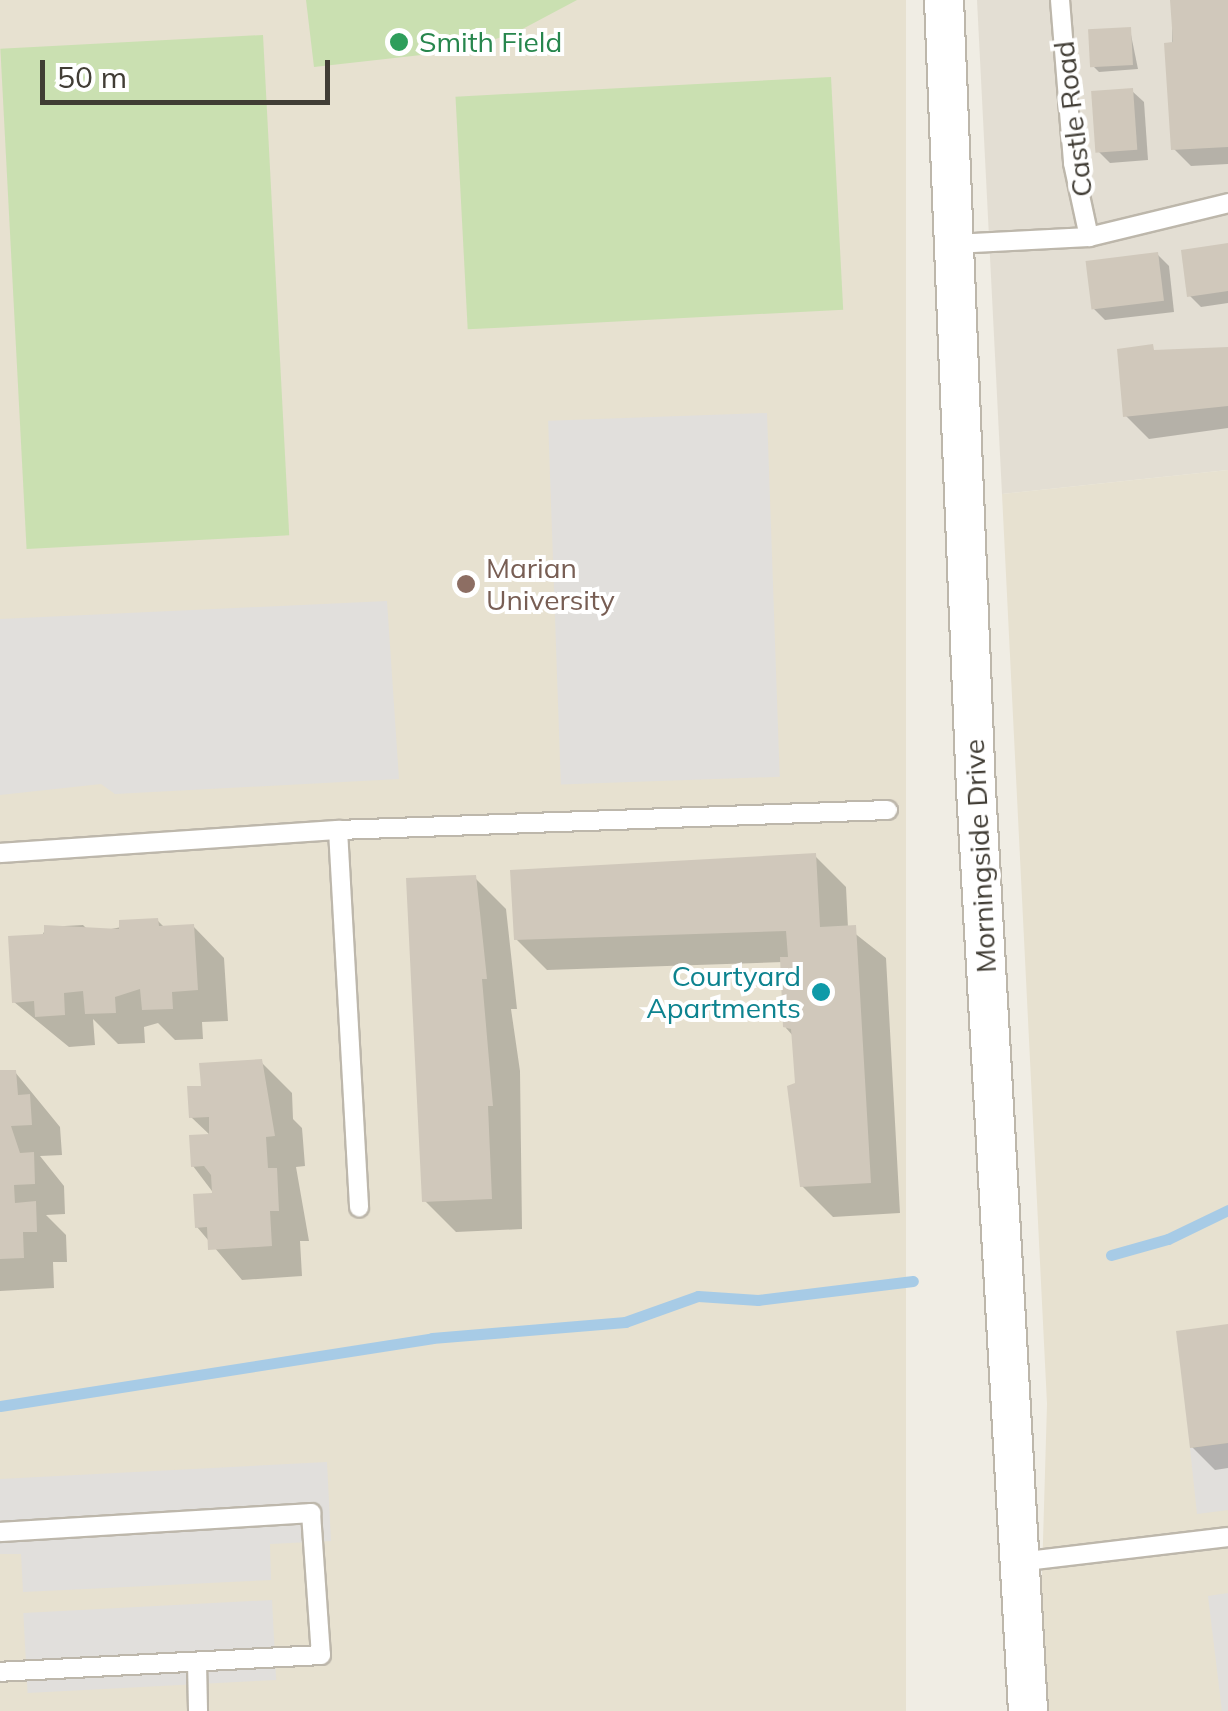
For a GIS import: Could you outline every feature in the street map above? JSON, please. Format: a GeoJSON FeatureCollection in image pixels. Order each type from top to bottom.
{"type":"FeatureCollection","features":[{"type":"Feature","properties":{"kind":"street","name":"Morningside Drive"},"geometry":{"type":"LineString","coordinates":[[944,0],[1028,1711]]}},
{"type":"Feature","properties":{"kind":"lane","name":"Castle Road"},"geometry":{"type":"LineString","coordinates":[[1060,0],[1073,163],[1089,236]]}},
{"type":"Feature","properties":{"kind":"lane"},"geometry":{"type":"LineString","coordinates":[[954,244],[1089,236],[1228,203]]}},
{"type":"Feature","properties":{"kind":"lane"},"geometry":{"type":"LineString","coordinates":[[0,853],[338,830],[888,810]]}},
{"type":"Feature","properties":{"kind":"lane"},"geometry":{"type":"LineString","coordinates":[[338,830],[360,1207]]}},
{"type":"Feature","properties":{"kind":"lane"},"geometry":{"type":"LineString","coordinates":[[0,1532],[310,1512],[320,1655],[0,1672]]}},
{"type":"Feature","properties":{"kind":"lane"},"geometry":{"type":"LineString","coordinates":[[1018,1562],[1228,1537]]}},
{"type":"Feature","properties":{"kind":"lane"},"geometry":{"type":"LineString","coordinates":[[197,1662],[198,1711]]}},
{"type":"Feature","properties":{"kind":"shaded area","name":"Marian University"},"geometry":{"type":"Polygon","coordinates":[[[0,0],[906,0],[906,1711],[0,1711],[0,0]]]}},
{"type":"Feature","properties":{"kind":"shaded area"},"geometry":{"type":"Polygon","coordinates":[[[977,0],[1228,0],[1228,470],[1002,494],[977,0]]]}},
{"type":"Feature","properties":{"kind":"shaded area"},"geometry":{"type":"Polygon","coordinates":[[[767,413],[780,777],[561,784],[548,421],[767,413]]]}},
{"type":"Feature","properties":{"kind":"shaded area"},"geometry":{"type":"Polygon","coordinates":[[[1228,470],[1228,1711],[1038,1711],[1047,1404],[1002,494],[1228,470]]]}},
{"type":"Feature","properties":{"kind":"shaded area"},"geometry":{"type":"Polygon","coordinates":[[[387,601],[399,779],[115,794],[101,784],[0,795],[0,619],[387,601]]]}},
{"type":"Feature","properties":{"kind":"shaded area"},"geometry":{"type":"Polygon","coordinates":[[[1228,1443],[1228,1510],[1197,1514],[1190,1448],[1228,1443]]]}},
{"type":"Feature","properties":{"kind":"shaded area"},"geometry":{"type":"Polygon","coordinates":[[[327,1462],[331,1541],[270,1544],[271,1580],[23,1592],[21,1554],[0,1554],[0,1479],[327,1462]]]}},
{"type":"Feature","properties":{"kind":"shaded area"},"geometry":{"type":"Polygon","coordinates":[[[1228,1593],[1228,1711],[1222,1711],[1208,1596],[1228,1593]]]}},
{"type":"Feature","properties":{"kind":"shaded area"},"geometry":{"type":"Polygon","coordinates":[[[272,1600],[276,1680],[28,1693],[23,1613],[272,1600]]]}},
{"type":"Feature","properties":{"kind":"green space","name":"Smith Field"},"geometry":{"type":"Polygon","coordinates":[[[306,0],[577,0],[515,33],[457,51],[314,67],[306,0]]]}},
{"type":"Feature","properties":{"kind":"green space"},"geometry":{"type":"Polygon","coordinates":[[[263,35],[289,535],[27,549],[0,49],[263,35]]]}},
{"type":"Feature","properties":{"kind":"green space"},"geometry":{"type":"Polygon","coordinates":[[[831,77],[843,310],[468,329],[456,97],[831,77]]]}},
{"type":"Feature","properties":{"kind":"building"},"geometry":{"type":"Polygon","coordinates":[[[1170,0],[1228,0],[1228,147],[1171,150],[1164,43],[1173,42],[1170,0]]]}},
{"type":"Feature","properties":{"kind":"building"},"geometry":{"type":"Polygon","coordinates":[[[1131,27],[1133,65],[1090,67],[1088,29],[1131,27]]]}},
{"type":"Feature","properties":{"kind":"building"},"geometry":{"type":"Polygon","coordinates":[[[1133,88],[1137,150],[1095,153],[1091,91],[1133,88]]]}},
{"type":"Feature","properties":{"kind":"building"},"geometry":{"type":"Polygon","coordinates":[[[1228,243],[1228,291],[1187,297],[1181,250],[1228,243]]]}},
{"type":"Feature","properties":{"kind":"building"},"geometry":{"type":"Polygon","coordinates":[[[1158,252],[1164,301],[1092,310],[1086,261],[1158,252]]]}},
{"type":"Feature","properties":{"kind":"building"},"geometry":{"type":"Polygon","coordinates":[[[1153,344],[1154,350],[1228,347],[1228,406],[1123,417],[1117,349],[1153,344]]]}},
{"type":"Feature","properties":{"kind":"building","name":"Courtyard Apartments"},"geometry":{"type":"Polygon","coordinates":[[[816,853],[820,927],[856,925],[871,1183],[800,1187],[787,1086],[795,1083],[791,1029],[783,1027],[780,957],[788,957],[786,931],[514,940],[510,870],[816,853]]]}},
{"type":"Feature","properties":{"kind":"building"},"geometry":{"type":"Polygon","coordinates":[[[476,875],[487,979],[482,979],[493,1106],[488,1106],[492,1199],[422,1202],[406,878],[476,875]]]}},
{"type":"Feature","properties":{"kind":"building"},"geometry":{"type":"Polygon","coordinates":[[[158,918],[159,926],[194,924],[198,990],[172,992],[173,1009],[142,1010],[140,989],[115,997],[116,1013],[85,1014],[83,991],[64,993],[65,1015],[35,1017],[34,1001],[12,1003],[8,936],[44,934],[44,925],[119,929],[119,920],[158,918]]]}},
{"type":"Feature","properties":{"kind":"building"},"geometry":{"type":"Polygon","coordinates":[[[262,1059],[275,1136],[266,1137],[268,1168],[277,1168],[279,1211],[270,1211],[272,1246],[208,1250],[207,1227],[195,1228],[193,1194],[212,1193],[211,1175],[204,1166],[191,1167],[189,1135],[209,1134],[209,1117],[189,1118],[187,1086],[201,1086],[199,1063],[262,1059]]]}},
{"type":"Feature","properties":{"kind":"building"},"geometry":{"type":"Polygon","coordinates":[[[0,1070],[16,1070],[18,1095],[30,1094],[32,1125],[11,1126],[20,1153],[34,1152],[35,1184],[14,1185],[15,1203],[36,1201],[37,1232],[23,1232],[24,1258],[0,1259],[0,1070]]]}},
{"type":"Feature","properties":{"kind":"building"},"geometry":{"type":"Polygon","coordinates":[[[1228,1324],[1228,1443],[1190,1448],[1176,1331],[1228,1324]]]}},
{"type":"Feature","properties":{"kind":"waterway"},"geometry":{"type":"LineString","coordinates":[[1111,1255],[1168,1239],[1228,1210]]}},
{"type":"Feature","properties":{"kind":"waterway"},"geometry":{"type":"LineString","coordinates":[[0,1406],[432,1338],[625,1322],[698,1296],[758,1300],[913,1281]]}},
{"type":"Feature","properties":{"kind":"place","name":"Smith Field"},"geometry":{"type":"Point","coordinates":[399,42]}},
{"type":"Feature","properties":{"kind":"place","name":"Marian University"},"geometry":{"type":"Point","coordinates":[466,584]}},
{"type":"Feature","properties":{"kind":"place","name":"Courtyard Apartments"},"geometry":{"type":"Point","coordinates":[821,992]}}]}
